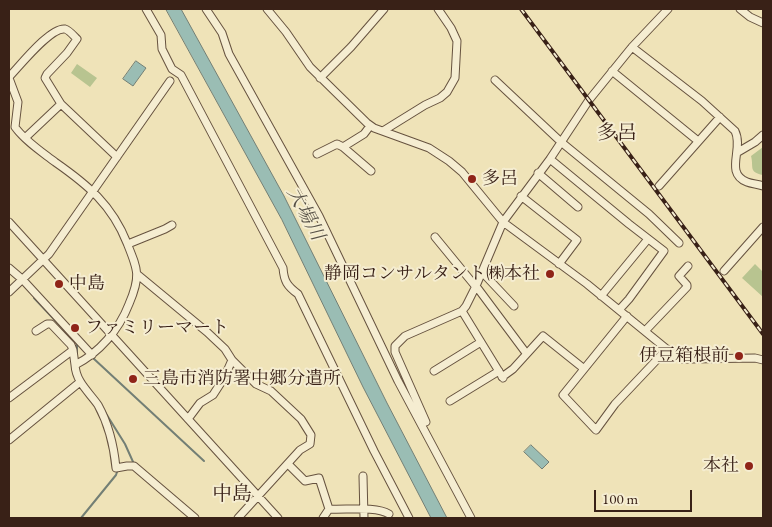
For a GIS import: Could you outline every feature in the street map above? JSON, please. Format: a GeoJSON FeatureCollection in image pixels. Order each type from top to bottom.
{"type":"FeatureCollection","features":[{"type":"Feature","properties":{"kind":"street"},"geometry":{"type":"LineString","coordinates":[[146,9],[160,35],[162,49],[172,70],[181,75],[283,268],[284,279],[288,287],[298,294],[374,451],[409,518]]}},
{"type":"Feature","properties":{"kind":"street"},"geometry":{"type":"LineString","coordinates":[[206,9],[219,28],[229,54],[319,216],[398,381],[471,518]]}},
{"type":"Feature","properties":{"kind":"street"},"geometry":{"type":"LineString","coordinates":[[267,9],[286,32],[304,60],[370,126],[429,148],[449,161],[462,172],[503,222],[627,316],[666,349],[682,359],[755,358],[763,360]]}},
{"type":"Feature","properties":{"kind":"street"},"geometry":{"type":"LineString","coordinates":[[320,78],[351,47],[384,9]]}},
{"type":"Feature","properties":{"kind":"street"},"geometry":{"type":"LineString","coordinates":[[383,131],[419,108],[440,98],[447,92],[455,78],[457,42],[438,9]]}},
{"type":"Feature","properties":{"kind":"street"},"geometry":{"type":"LineString","coordinates":[[426,422],[395,352],[395,346],[400,340],[433,322],[462,311],[476,287],[503,222],[550,159],[589,100],[632,47],[668,9]]}},
{"type":"Feature","properties":{"kind":"street"},"geometry":{"type":"LineString","coordinates":[[740,9],[750,17],[763,23]]}},
{"type":"Feature","properties":{"kind":"street"},"geometry":{"type":"LineString","coordinates":[[75,366],[92,355],[112,335],[128,307],[138,276],[128,244],[118,222],[93,191],[25,138],[15,127],[18,102],[9,78],[49,35],[61,30],[67,30],[77,39],[45,78],[61,104],[117,156]]}},
{"type":"Feature","properties":{"kind":"street"},"geometry":{"type":"LineString","coordinates":[[632,47],[702,101],[735,131],[738,138],[738,152],[734,167],[737,173],[748,182],[763,186]]}},
{"type":"Feature","properties":{"kind":"street"},"geometry":{"type":"LineString","coordinates":[[612,71],[698,141]]}},
{"type":"Feature","properties":{"kind":"street"},"geometry":{"type":"LineString","coordinates":[[9,292],[44,261],[170,80]]}},
{"type":"Feature","properties":{"kind":"street"},"geometry":{"type":"LineString","coordinates":[[495,80],[561,142],[649,214],[679,243]]}},
{"type":"Feature","properties":{"kind":"street"},"geometry":{"type":"LineString","coordinates":[[25,138],[61,104]]}},
{"type":"Feature","properties":{"kind":"street"},"geometry":{"type":"LineString","coordinates":[[659,186],[720,117]]}},
{"type":"Feature","properties":{"kind":"street"},"geometry":{"type":"LineString","coordinates":[[343,147],[364,134],[370,126]]}},
{"type":"Feature","properties":{"kind":"street"},"geometry":{"type":"LineString","coordinates":[[738,152],[763,135]]}},
{"type":"Feature","properties":{"kind":"street"},"geometry":{"type":"LineString","coordinates":[[317,154],[337,144],[370,171]]}},
{"type":"Feature","properties":{"kind":"street"},"geometry":{"type":"LineString","coordinates":[[550,159],[664,251],[619,310]]}},
{"type":"Feature","properties":{"kind":"street"},"geometry":{"type":"LineString","coordinates":[[538,173],[578,207]]}},
{"type":"Feature","properties":{"kind":"street"},"geometry":{"type":"LineString","coordinates":[[521,196],[577,240],[559,264]]}},
{"type":"Feature","properties":{"kind":"street"},"geometry":{"type":"LineString","coordinates":[[9,222],[278,518]]}},
{"type":"Feature","properties":{"kind":"street"},"geometry":{"type":"LineString","coordinates":[[128,244],[172,225]]}},
{"type":"Feature","properties":{"kind":"street"},"geometry":{"type":"LineString","coordinates":[[724,272],[763,227]]}},
{"type":"Feature","properties":{"kind":"street"},"geometry":{"type":"LineString","coordinates":[[435,237],[526,353]]}},
{"type":"Feature","properties":{"kind":"street"},"geometry":{"type":"LineString","coordinates":[[601,296],[648,239]]}},
{"type":"Feature","properties":{"kind":"street"},"geometry":{"type":"LineString","coordinates":[[645,331],[687,287],[679,276],[688,266]]}},
{"type":"Feature","properties":{"kind":"street"},"geometry":{"type":"LineString","coordinates":[[9,268],[23,280],[74,344],[75,372],[102,415],[113,442],[116,468],[134,466],[195,518]]}},
{"type":"Feature","properties":{"kind":"street"},"geometry":{"type":"LineString","coordinates":[[482,272],[514,306]]}},
{"type":"Feature","properties":{"kind":"street"},"geometry":{"type":"LineString","coordinates":[[138,276],[207,332],[256,384],[271,391],[301,419],[309,431],[310,444],[300,450],[239,518]]}},
{"type":"Feature","properties":{"kind":"street"},"geometry":{"type":"LineString","coordinates":[[462,311],[501,375]]}},
{"type":"Feature","properties":{"kind":"street"},"geometry":{"type":"LineString","coordinates":[[627,316],[562,395],[596,430],[615,404],[666,349]]}},
{"type":"Feature","properties":{"kind":"street"},"geometry":{"type":"LineString","coordinates":[[36,332],[47,324],[51,324],[74,344],[92,355]]}},
{"type":"Feature","properties":{"kind":"street"},"geometry":{"type":"LineString","coordinates":[[450,401],[513,369],[543,336],[584,368]]}},
{"type":"Feature","properties":{"kind":"street"},"geometry":{"type":"LineString","coordinates":[[434,372],[481,342]]}},
{"type":"Feature","properties":{"kind":"street"},"geometry":{"type":"LineString","coordinates":[[9,398],[74,344]]}},
{"type":"Feature","properties":{"kind":"street"},"geometry":{"type":"LineString","coordinates":[[188,419],[200,402],[213,395],[224,378],[232,360]]}},
{"type":"Feature","properties":{"kind":"street"},"geometry":{"type":"LineString","coordinates":[[398,381],[406,377]]}},
{"type":"Feature","properties":{"kind":"street"},"geometry":{"type":"LineString","coordinates":[[9,440],[80,382]]}},
{"type":"Feature","properties":{"kind":"street"},"geometry":{"type":"LineString","coordinates":[[288,464],[305,481],[319,478],[329,509]]}},
{"type":"Feature","properties":{"kind":"street"},"geometry":{"type":"LineString","coordinates":[[363,476],[364,518]]}},
{"type":"Feature","properties":{"kind":"street"},"geometry":{"type":"LineString","coordinates":[[329,509],[377,509],[389,514]]}},
{"type":"Feature","properties":{"kind":"street"},"geometry":{"type":"LineString","coordinates":[[323,518],[329,509]]}},
{"type":"Feature","properties":{"kind":"green space"},"geometry":{"type":"Polygon","coordinates":[[[77,64],[97,78],[90,87],[71,73],[77,64]]]}},
{"type":"Feature","properties":{"kind":"green space"},"geometry":{"type":"Polygon","coordinates":[[[763,147],[763,175],[753,171],[751,156],[763,147]]]}},
{"type":"Feature","properties":{"kind":"green space"},"geometry":{"type":"Polygon","coordinates":[[[755,264],[763,272],[763,297],[742,278],[755,264]]]}},
{"type":"Feature","properties":{"kind":"water"},"geometry":{"type":"Polygon","coordinates":[[[166,9],[181,9],[284,196],[387,403],[447,518],[431,518],[363,387],[282,220],[166,9]]]}},
{"type":"Feature","properties":{"kind":"water"},"geometry":{"type":"Polygon","coordinates":[[[136,61],[146,68],[133,86],[123,79],[136,61]]]}},
{"type":"Feature","properties":{"kind":"water"},"geometry":{"type":"Polygon","coordinates":[[[531,445],[549,462],[542,469],[524,452],[531,445]]]}},
{"type":"Feature","properties":{"kind":"waterway"},"geometry":{"type":"LineString","coordinates":[[34,298],[68,334]]}},
{"type":"Feature","properties":{"kind":"waterway"},"geometry":{"type":"LineString","coordinates":[[77,343],[77,353]]}},
{"type":"Feature","properties":{"kind":"waterway"},"geometry":{"type":"LineString","coordinates":[[93,358],[204,461]]}},
{"type":"Feature","properties":{"kind":"waterway"},"geometry":{"type":"LineString","coordinates":[[105,412],[125,444],[134,464]]}},
{"type":"Feature","properties":{"kind":"waterway"},"geometry":{"type":"LineString","coordinates":[[81,518],[116,475],[118,469]]}},
{"type":"Feature","properties":{"kind":"railway"},"geometry":{"type":"LineString","coordinates":[[521,9],[763,334]]}},
{"type":"Feature","properties":{"kind":"place","name":"多呂"},"geometry":{"type":"Point","coordinates":[472,179]}},
{"type":"Feature","properties":{"kind":"place","name":"静岡コンサルタント㈱本社"},"geometry":{"type":"Point","coordinates":[550,274]}},
{"type":"Feature","properties":{"kind":"place","name":"中島"},"geometry":{"type":"Point","coordinates":[59,284]}},
{"type":"Feature","properties":{"kind":"place","name":"ファミリーマート"},"geometry":{"type":"Point","coordinates":[75,328]}},
{"type":"Feature","properties":{"kind":"place","name":"伊豆箱根前"},"geometry":{"type":"Point","coordinates":[739,356]}},
{"type":"Feature","properties":{"kind":"place","name":"三島市消防署中郷分遣所"},"geometry":{"type":"Point","coordinates":[133,379]}},
{"type":"Feature","properties":{"kind":"place","name":"本社"},"geometry":{"type":"Point","coordinates":[749,466]}},
{"type":"Feature","properties":{"kind":"district","name":"多呂"},"geometry":{"type":"Point","coordinates":[617,134]}},
{"type":"Feature","properties":{"kind":"district","name":"中島"},"geometry":{"type":"Point","coordinates":[232,495]}},
{"type":"Feature","properties":{"kind":"water label","name":"大場川"},"geometry":{"type":"Point","coordinates":[305,214]}}]}
